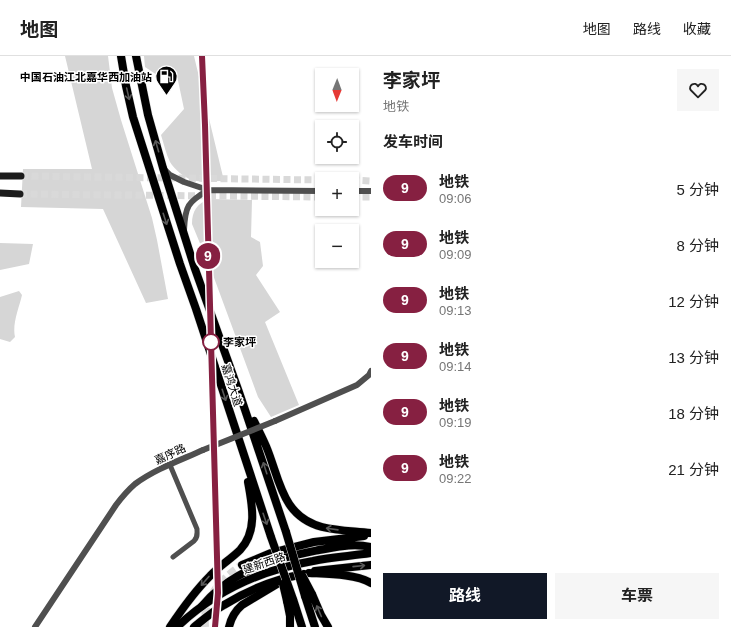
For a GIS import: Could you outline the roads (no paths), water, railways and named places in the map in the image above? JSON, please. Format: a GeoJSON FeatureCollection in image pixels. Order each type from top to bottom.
{"type":"FeatureCollection","features":[{"type":"Feature","properties":{"kind":"main road","name":"嘉鸿大道"},"geometry":{"type":"LineString","coordinates":[[121,56],[133,117],[177,257],[196,309],[271,537],[290,600],[302,627]]}},
{"type":"Feature","properties":{"kind":"main road","name":"嘉鸿大道"},"geometry":{"type":"LineString","coordinates":[[136,56],[148,115],[163,168],[195,269],[239,392],[294,558],[309,595],[315,627]]}},
{"type":"Feature","properties":{"kind":"main road"},"geometry":{"type":"LineString","coordinates":[[0,176],[22,176]]}},
{"type":"Feature","properties":{"kind":"main road"},"geometry":{"type":"LineString","coordinates":[[0,193],[20,194]]}},
{"type":"Feature","properties":{"kind":"main road"},"geometry":{"type":"LineString","coordinates":[[239,392],[266,446],[284,494],[292,509],[305,520],[323,527],[371,533]]}},
{"type":"Feature","properties":{"kind":"main road"},"geometry":{"type":"LineString","coordinates":[[170,627],[210,575],[240,550],[246,543],[250,534],[252,501],[242,450]]}},
{"type":"Feature","properties":{"kind":"main road"},"geometry":{"type":"LineString","coordinates":[[242,565],[271,553],[300,545],[371,536]]}},
{"type":"Feature","properties":{"kind":"main road"},"geometry":{"type":"LineString","coordinates":[[202,606],[218,590],[239,575],[254,568],[285,557],[343,546],[355,544],[371,546]]}},
{"type":"Feature","properties":{"kind":"main road","name":"建新西路"},"geometry":{"type":"LineString","coordinates":[[177,627],[202,606],[219,595],[236,585],[267,572],[314,560],[371,553]]}},
{"type":"Feature","properties":{"kind":"main road","name":"建新西路"},"geometry":{"type":"LineString","coordinates":[[194,627],[223,605],[256,589],[287,578],[330,569],[371,565]]}},
{"type":"Feature","properties":{"kind":"main road"},"geometry":{"type":"LineString","coordinates":[[309,573],[352,577],[371,583]]}},
{"type":"Feature","properties":{"kind":"main road"},"geometry":{"type":"LineString","coordinates":[[229,627],[237,609],[287,578]]}},
{"type":"Feature","properties":{"kind":"main road"},"geometry":{"type":"LineString","coordinates":[[309,595],[328,627]]}},
{"type":"Feature","properties":{"kind":"main road"},"geometry":{"type":"LineString","coordinates":[[290,600],[290,627]]}},
{"type":"Feature","properties":{"kind":"street"},"geometry":{"type":"LineString","coordinates":[[163,168],[170,175],[184,182],[208,190],[315,191]]}},
{"type":"Feature","properties":{"kind":"street"},"geometry":{"type":"LineString","coordinates":[[184,231],[184,217],[190,202],[208,190]]}},
{"type":"Feature","properties":{"kind":"street"},"geometry":{"type":"LineString","coordinates":[[359,191],[371,191]]}},
{"type":"Feature","properties":{"kind":"street","name":"嘉序路"},"geometry":{"type":"LineString","coordinates":[[35,627],[116,505],[125,493],[136,484],[146,477],[203,450],[275,421],[357,385],[369,375],[371,371]]}},
{"type":"Feature","properties":{"kind":"street"},"geometry":{"type":"LineString","coordinates":[[170,465],[197,529],[197,538],[173,557]]}},
{"type":"Feature","properties":{"kind":"tunnel"},"geometry":{"type":"LineString","coordinates":[[21,176],[315,180]]}},
{"type":"Feature","properties":{"kind":"tunnel"},"geometry":{"type":"LineString","coordinates":[[359,180],[371,181]]}},
{"type":"Feature","properties":{"kind":"tunnel"},"geometry":{"type":"LineString","coordinates":[[20,194],[315,197]]}},
{"type":"Feature","properties":{"kind":"tunnel"},"geometry":{"type":"LineString","coordinates":[[359,197],[371,197]]}},
{"type":"Feature","properties":{"kind":"tunnel"},"geometry":{"type":"LineString","coordinates":[[205,627],[207,607],[214,591],[227,577],[242,565]]}},
{"type":"Feature","properties":{"kind":"metro line","name":"9"},"geometry":{"type":"LineString","coordinates":[[202,56],[218,593],[215,627]]}},
{"type":"Feature","properties":{"kind":"place","name":"中国石油江北嘉华西加油站"},"geometry":{"type":"Point","coordinates":[167,96]}},
{"type":"Feature","properties":{"kind":"place","name":"李家坪"},"geometry":{"type":"Point","coordinates":[211,342]}}]}
